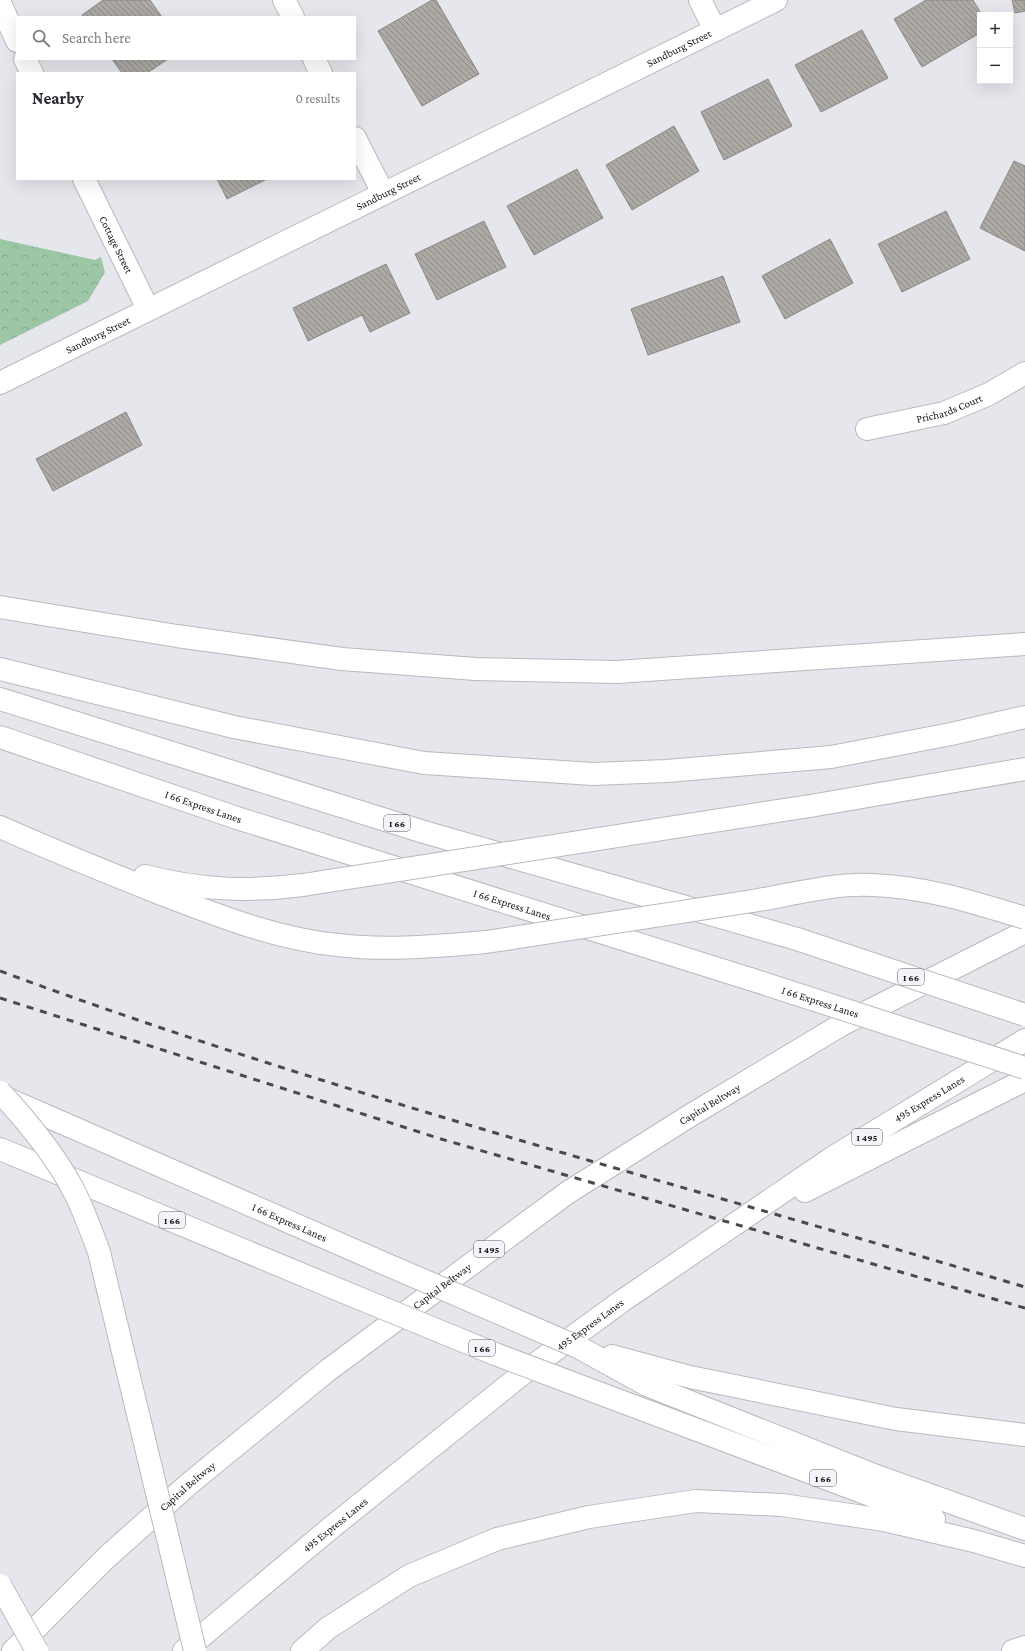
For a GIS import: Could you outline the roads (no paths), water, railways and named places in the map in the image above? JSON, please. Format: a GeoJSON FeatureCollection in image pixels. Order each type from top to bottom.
{"type":"FeatureCollection","features":[{"type":"Feature","properties":{"kind":"main road"},"geometry":{"type":"LineString","coordinates":[[284,0],[292,16]]}},
{"type":"Feature","properties":{"kind":"main road"},"geometry":{"type":"LineString","coordinates":[[700,0],[715,30]]}},
{"type":"Feature","properties":{"kind":"main road","name":"Sandburg Street"},"geometry":{"type":"LineString","coordinates":[[0,382],[776,0]]}},
{"type":"Feature","properties":{"kind":"main road"},"geometry":{"type":"LineString","coordinates":[[0,3],[16,38]]}},
{"type":"Feature","properties":{"kind":"main road"},"geometry":{"type":"LineString","coordinates":[[26,60],[32,72]]}},
{"type":"Feature","properties":{"kind":"main road"},"geometry":{"type":"LineString","coordinates":[[315,60],[321,72]]}},
{"type":"Feature","properties":{"kind":"main road"},"geometry":{"type":"LineString","coordinates":[[356,140],[384,193]]}},
{"type":"Feature","properties":{"kind":"main road","name":"Cottage Street"},"geometry":{"type":"LineString","coordinates":[[84,180],[148,309]]}},
{"type":"Feature","properties":{"kind":"main road","name":"Prichards Court"},"geometry":{"type":"LineString","coordinates":[[867,429],[944,413],[989,394],[1025,373]]}},
{"type":"Feature","properties":{"kind":"main road"},"geometry":{"type":"LineString","coordinates":[[0,607],[177,636],[342,659],[476,669],[617,672],[1025,644]]}},
{"type":"Feature","properties":{"kind":"main road"},"geometry":{"type":"LineString","coordinates":[[0,669],[234,727],[424,763],[593,774],[667,771],[831,757],[951,734],[1025,717]]}},
{"type":"Feature","properties":{"kind":"main road","name":"I 66"},"geometry":{"type":"LineString","coordinates":[[0,699],[424,832],[797,939],[1025,1015]]}},
{"type":"Feature","properties":{"kind":"main road","name":"I 66 Express Lanes"},"geometry":{"type":"LineString","coordinates":[[0,737],[237,818],[750,979],[1025,1068]]}},
{"type":"Feature","properties":{"kind":"main road"},"geometry":{"type":"LineString","coordinates":[[26,838],[114,867],[186,884],[238,890],[303,885],[810,806],[1025,769]]}},
{"type":"Feature","properties":{"kind":"main road"},"geometry":{"type":"LineString","coordinates":[[0,827],[222,916],[268,932],[305,940],[339,945],[390,948],[436,947],[486,942],[748,902],[828,887],[870,885],[908,887],[943,893],[1025,918]]}},
{"type":"Feature","properties":{"kind":"main road","name":"Capital Beltway"},"geometry":{"type":"LineString","coordinates":[[13,1651],[107,1558],[190,1483],[327,1371],[567,1193],[691,1115],[834,1029],[1025,932]]}},
{"type":"Feature","properties":{"kind":"main road","name":"495 Express Lanes"},"geometry":{"type":"LineString","coordinates":[[184,1651],[327,1531],[526,1371],[622,1301],[832,1158],[1025,1040]]}},
{"type":"Feature","properties":{"kind":"main road"},"geometry":{"type":"LineString","coordinates":[[713,1239],[1025,1080]]}},
{"type":"Feature","properties":{"kind":"main road"},"geometry":{"type":"LineString","coordinates":[[0,1092],[40,1140],[64,1173],[85,1214],[99,1252],[195,1651]]}},
{"type":"Feature","properties":{"kind":"main road","name":"I 66 Express Lanes"},"geometry":{"type":"LineString","coordinates":[[0,1095],[580,1348],[653,1377]]}},
{"type":"Feature","properties":{"kind":"main road","name":"I 66"},"geometry":{"type":"LineString","coordinates":[[0,1149],[495,1354],[1025,1555]]}},
{"type":"Feature","properties":{"kind":"main road"},"geometry":{"type":"LineString","coordinates":[[653,1377],[896,1419],[1025,1435]]}},
{"type":"Feature","properties":{"kind":"main road"},"geometry":{"type":"LineString","coordinates":[[653,1377],[871,1474],[1025,1529]]}},
{"type":"Feature","properties":{"kind":"main road"},"geometry":{"type":"LineString","coordinates":[[302,1651],[328,1628],[409,1576],[497,1539],[589,1517],[696,1501],[782,1505],[884,1520],[974,1541],[1025,1555]]}},
{"type":"Feature","properties":{"kind":"main road"},"geometry":{"type":"LineString","coordinates":[[0,1585],[38,1651]]}},
{"type":"Feature","properties":{"kind":"main road"},"geometry":{"type":"LineString","coordinates":[[1013,1651],[1025,1647]]}},
{"type":"Feature","properties":{"kind":"railway"},"geometry":{"type":"LineString","coordinates":[[0,971],[126,1016],[381,1099],[1025,1287]]}},
{"type":"Feature","properties":{"kind":"railway"},"geometry":{"type":"LineString","coordinates":[[0,998],[441,1139],[1025,1308]]}}]}
